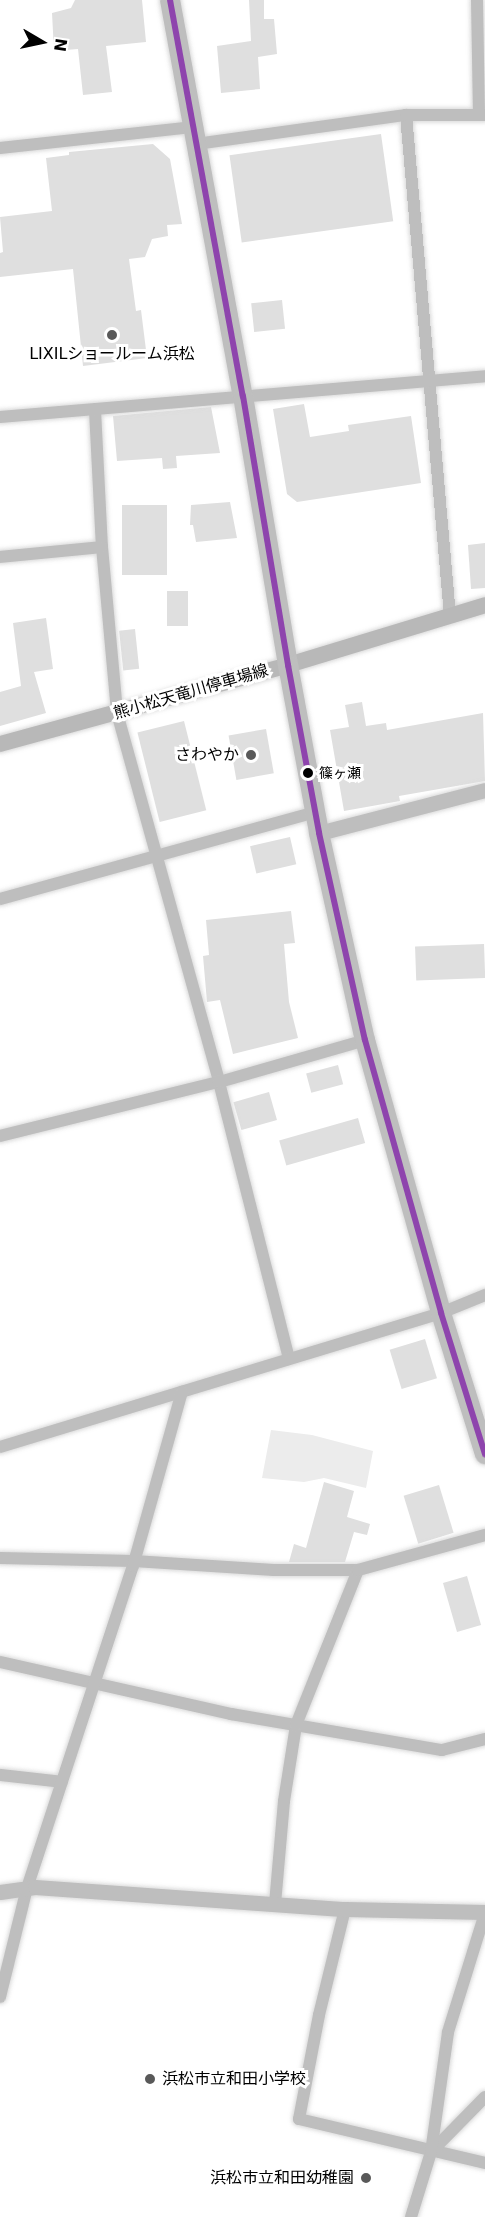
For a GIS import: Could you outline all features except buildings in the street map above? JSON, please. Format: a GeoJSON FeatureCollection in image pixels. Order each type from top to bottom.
{"type":"FeatureCollection","features":[{"type":"Feature","properties":{"kind":"highway"},"geometry":{"type":"LineString","coordinates":[[170,0],[243,396],[319,833],[365,1040],[441,1313],[485,1454]]}},
{"type":"Feature","properties":{"kind":"main road","name":"熊小松天竜川停車場線"},"geometry":{"type":"LineString","coordinates":[[0,744],[288,665],[485,605]]}},
{"type":"Feature","properties":{"kind":"street"},"geometry":{"type":"LineString","coordinates":[[0,148],[194,136],[405,115],[482,115],[477,0]]}},
{"type":"Feature","properties":{"kind":"street"},"geometry":{"type":"LineString","coordinates":[[405,115],[450,616]]}},
{"type":"Feature","properties":{"kind":"street"},"geometry":{"type":"LineString","coordinates":[[0,411],[0,417],[485,376]]}},
{"type":"Feature","properties":{"kind":"street"},"geometry":{"type":"LineString","coordinates":[[95,410],[102,547],[117,713],[219,1082],[289,1358]]}},
{"type":"Feature","properties":{"kind":"street"},"geometry":{"type":"LineString","coordinates":[[0,558],[102,547]]}},
{"type":"Feature","properties":{"kind":"street"},"geometry":{"type":"LineString","coordinates":[[319,833],[485,790]]}},
{"type":"Feature","properties":{"kind":"street"},"geometry":{"type":"LineString","coordinates":[[0,898],[316,812]]}},
{"type":"Feature","properties":{"kind":"street"},"geometry":{"type":"LineString","coordinates":[[0,1136],[219,1082],[365,1040]]}},
{"type":"Feature","properties":{"kind":"street"},"geometry":{"type":"LineString","coordinates":[[0,1448],[441,1313],[485,1295]]}},
{"type":"Feature","properties":{"kind":"street"},"geometry":{"type":"LineString","coordinates":[[0,1996],[27,1888],[96,1683],[134,1561],[182,1392]]}},
{"type":"Feature","properties":{"kind":"street"},"geometry":{"type":"LineString","coordinates":[[0,1558],[134,1561],[274,1570],[358,1570],[485,1535]]}},
{"type":"Feature","properties":{"kind":"street"},"geometry":{"type":"LineString","coordinates":[[275,1904],[284,1801],[296,1725],[358,1570]]}},
{"type":"Feature","properties":{"kind":"street"},"geometry":{"type":"LineString","coordinates":[[0,1662],[296,1725],[442,1750],[485,1739]]}},
{"type":"Feature","properties":{"kind":"street"},"geometry":{"type":"LineString","coordinates":[[0,1775],[62,1782]]}},
{"type":"Feature","properties":{"kind":"street"},"geometry":{"type":"LineString","coordinates":[[0,1892],[27,1888],[345,1909],[485,1913],[448,2032],[430,2152],[411,2217]]}},
{"type":"Feature","properties":{"kind":"street"},"geometry":{"type":"LineString","coordinates":[[345,1909],[319,2015],[298,2119],[430,2152],[485,2163]]}},
{"type":"Feature","properties":{"kind":"street"},"geometry":{"type":"LineString","coordinates":[[430,2152],[485,2097]]}},
{"type":"Feature","properties":{"kind":"shaded area"},"geometry":{"type":"Polygon","coordinates":[[[271,1430],[312,1435],[373,1451],[366,1488],[324,1478],[304,1482],[262,1478],[271,1430]]]}},
{"type":"Feature","properties":{"kind":"transit line"},"geometry":{"type":"LineString","coordinates":[[170,0],[243,396],[319,833],[365,1040],[441,1313],[485,1454]]}},
{"type":"Feature","properties":{"kind":"place","name":"LIXILショールーム浜松"},"geometry":{"type":"Point","coordinates":[112,335]}},
{"type":"Feature","properties":{"kind":"place","name":"さわやか"},"geometry":{"type":"Point","coordinates":[251,755]}},
{"type":"Feature","properties":{"kind":"place","name":"篠ヶ瀬"},"geometry":{"type":"Point","coordinates":[308,773]}},
{"type":"Feature","properties":{"kind":"place","name":"浜松市立和田小学校"},"geometry":{"type":"Point","coordinates":[150,2079]}},
{"type":"Feature","properties":{"kind":"place","name":"浜松市立和田幼稚園"},"geometry":{"type":"Point","coordinates":[366,2178]}}]}
